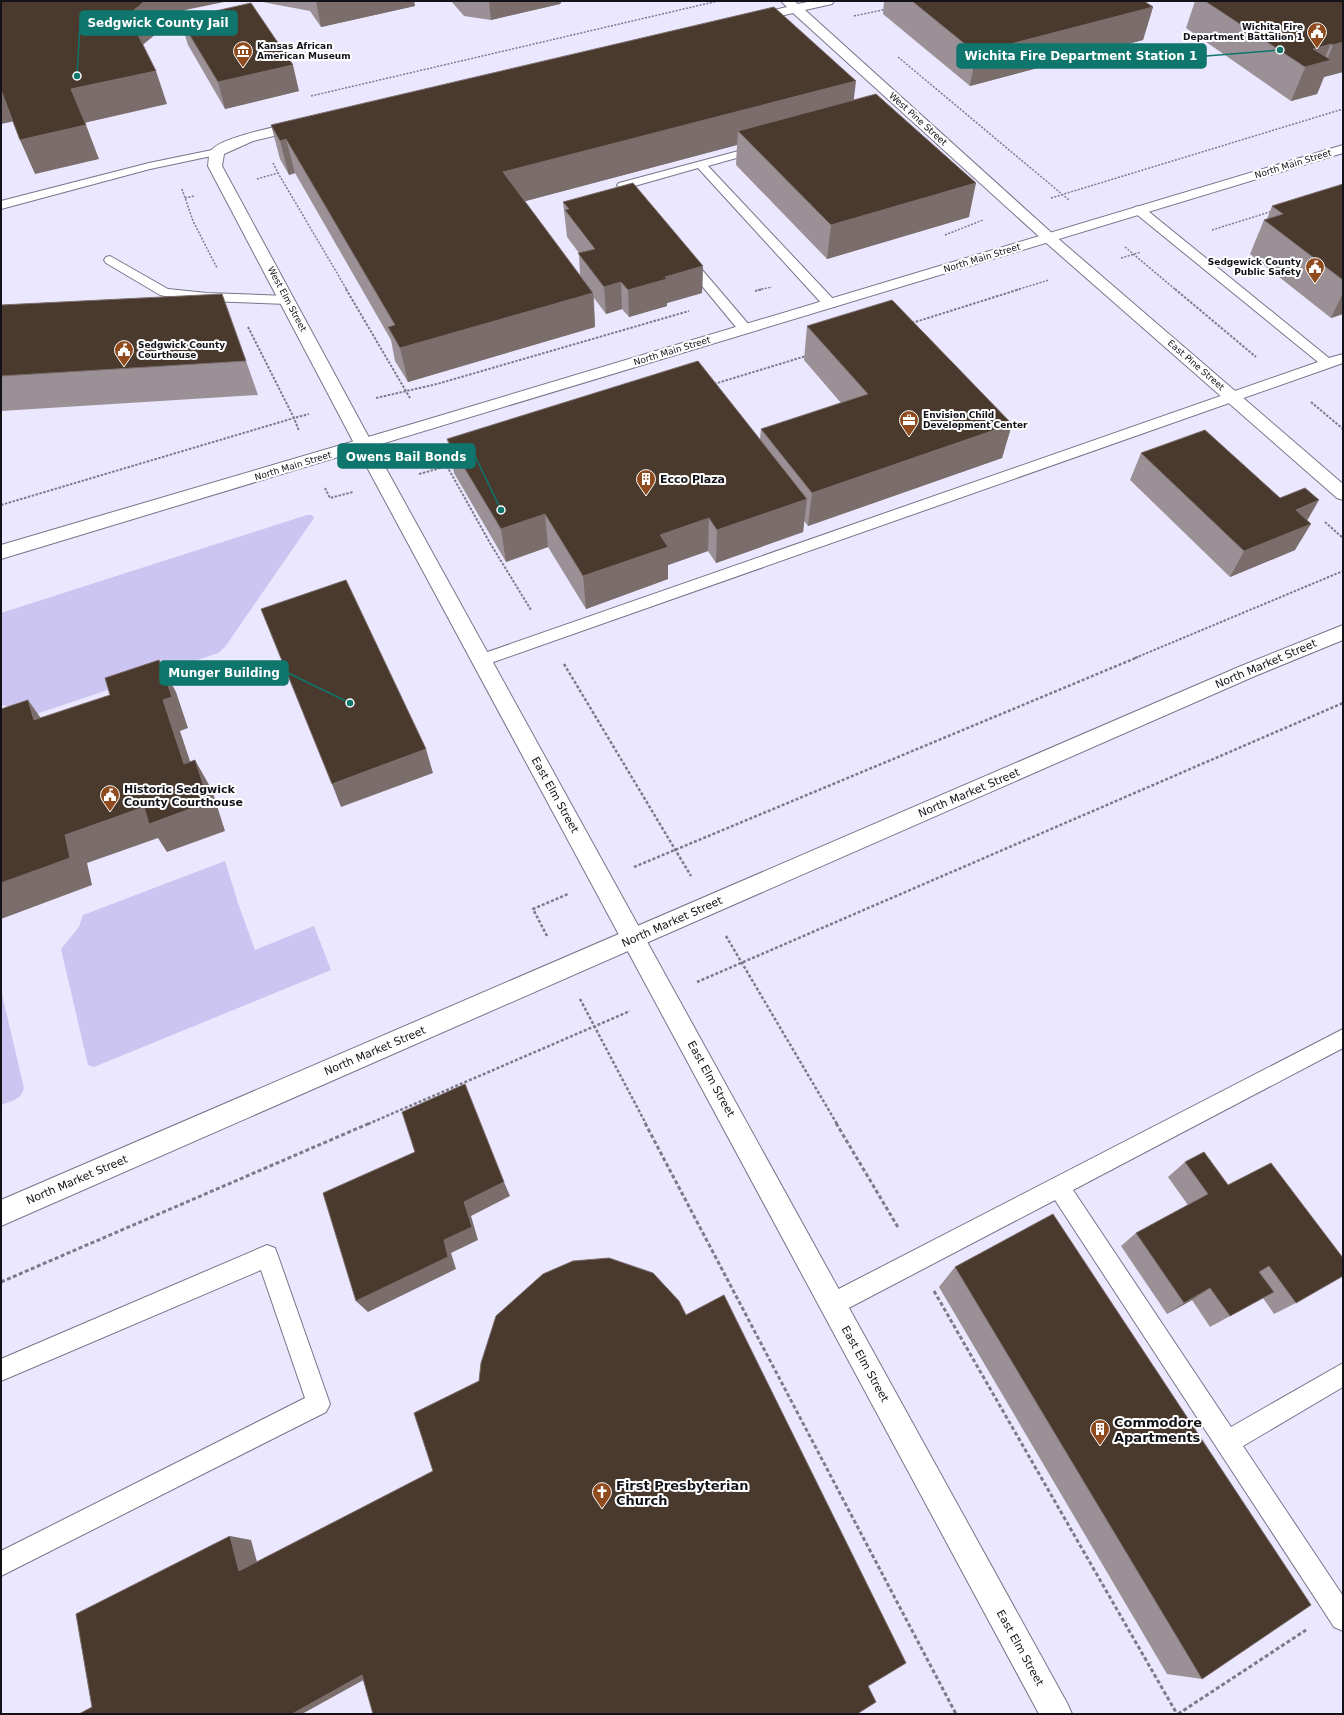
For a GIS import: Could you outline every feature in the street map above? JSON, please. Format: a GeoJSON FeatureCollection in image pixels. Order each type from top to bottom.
{"type":"FeatureCollection","features":[{"type":"Feature","properties":{"kind":"street"},"geometry":{"type":"LineString","coordinates":[[741,22],[791,5],[828,1]]}},
{"type":"Feature","properties":{"kind":"street","name":"West Pine Street"},"geometry":{"type":"LineString","coordinates":[[791,5],[1049,238]]}},
{"type":"Feature","properties":{"kind":"street"},"geometry":{"type":"LineString","coordinates":[[217,152],[230,144],[248,138],[317,122]]}},
{"type":"Feature","properties":{"kind":"street","name":"North Main Street"},"geometry":{"type":"LineString","coordinates":[[1,552],[364,445],[1343,149]]}},
{"type":"Feature","properties":{"kind":"street","name":"West Elm Street"},"geometry":{"type":"LineString","coordinates":[[217,152],[215,166],[364,445]]}},
{"type":"Feature","properties":{"kind":"street","name":"East Pine Street"},"geometry":{"type":"LineString","coordinates":[[1049,238],[1343,494]]}},
{"type":"Feature","properties":{"kind":"street","name":"East Elm Street"},"geometry":{"type":"LineString","coordinates":[[364,445],[1056,1714]]}},
{"type":"Feature","properties":{"kind":"street","name":"North Market Street"},"geometry":{"type":"LineString","coordinates":[[1,1212],[634,939],[1248,671],[1343,632]]}},
{"type":"Feature","properties":{"kind":"lane"},"geometry":{"type":"LineString","coordinates":[[892,113],[906,109]]}},
{"type":"Feature","properties":{"kind":"lane"},"geometry":{"type":"LineString","coordinates":[[648,214],[623,185],[770,145]]}},
{"type":"Feature","properties":{"kind":"lane"},"geometry":{"type":"LineString","coordinates":[[1,206],[172,162],[217,152]]}},
{"type":"Feature","properties":{"kind":"lane"},"geometry":{"type":"LineString","coordinates":[[700,164],[830,304]]}},
{"type":"Feature","properties":{"kind":"lane"},"geometry":{"type":"LineString","coordinates":[[1139,210],[1327,363]]}},
{"type":"Feature","properties":{"kind":"lane"},"geometry":{"type":"LineString","coordinates":[[682,255],[745,329]]}},
{"type":"Feature","properties":{"kind":"lane"},"geometry":{"type":"LineString","coordinates":[[110,260],[165,292],[233,298],[287,300]]}},
{"type":"Feature","properties":{"kind":"lane"},"geometry":{"type":"LineString","coordinates":[[482,660],[1343,358]]}},
{"type":"Feature","properties":{"kind":"lane"},"geometry":{"type":"LineString","coordinates":[[833,1304],[1343,1038]]}},
{"type":"Feature","properties":{"kind":"lane"},"geometry":{"type":"LineString","coordinates":[[1058,1186],[1340,1614]]}},
{"type":"Feature","properties":{"kind":"lane"},"geometry":{"type":"LineString","coordinates":[[1,1370],[268,1256],[318,1404],[1,1564]]}},
{"type":"Feature","properties":{"kind":"lane"},"geometry":{"type":"LineString","coordinates":[[1226,1442],[1343,1374]]}},
{"type":"Feature","properties":{"kind":"path"},"geometry":{"type":"LineString","coordinates":[[310,96],[718,1]]}},
{"type":"Feature","properties":{"kind":"path"},"geometry":{"type":"LineString","coordinates":[[270,158],[406,391],[490,543],[709,906],[917,1260],[1177,1714],[1340,1614]]}},
{"type":"Feature","properties":{"kind":"path"},"geometry":{"type":"LineString","coordinates":[[172,162],[193,221],[294,418],[330,498],[462,462]]}},
{"type":"Feature","properties":{"kind":"path"},"geometry":{"type":"LineString","coordinates":[[185,198],[278,173]]}},
{"type":"Feature","properties":{"kind":"path"},"geometry":{"type":"LineString","coordinates":[[1085,269],[1275,210]]}},
{"type":"Feature","properties":{"kind":"path"},"geometry":{"type":"LineString","coordinates":[[912,323],[1051,280],[977,215]]}},
{"type":"Feature","properties":{"kind":"path"},"geometry":{"type":"LineString","coordinates":[[714,384],[812,354]]}},
{"type":"Feature","properties":{"kind":"path"},"geometry":{"type":"LineString","coordinates":[[1,505],[294,418]]}},
{"type":"Feature","properties":{"kind":"path"},"geometry":{"type":"LineString","coordinates":[[1320,517],[1343,538]]}},
{"type":"Feature","properties":{"kind":"path"},"geometry":{"type":"LineString","coordinates":[[956,1714],[533,909],[1343,571]]}},
{"type":"Feature","properties":{"kind":"shaded area"},"geometry":{"type":"Polygon","coordinates":[[[307,515],[312,515],[314,518],[225,647],[218,653],[30,716],[23,709],[1,705],[1,613],[307,515]]]}},
{"type":"Feature","properties":{"kind":"shaded area"},"geometry":{"type":"Polygon","coordinates":[[[225,861],[255,950],[314,926],[331,970],[94,1067],[88,1065],[61,949],[79,927],[83,915],[225,861]]]}},
{"type":"Feature","properties":{"kind":"shaded area"},"geometry":{"type":"Polygon","coordinates":[[[1,990],[24,1088],[23,1092],[18,1098],[1,1105],[1,990]]]}},
{"type":"Feature","properties":{"kind":"building"},"geometry":{"type":"Polygon","coordinates":[[[1,1],[145,1],[128,15],[156,71],[71,89],[86,125],[20,140],[1,90],[1,1]]]}},
{"type":"Feature","properties":{"kind":"building"},"geometry":{"type":"Polygon","coordinates":[[[912,1],[1144,1],[1153,7],[976,53],[912,1]]]}},
{"type":"Feature","properties":{"kind":"building"},"geometry":{"type":"Polygon","coordinates":[[[1205,1],[1343,1],[1343,42],[1313,49],[1331,60],[1305,67],[1205,1]]]}},
{"type":"Feature","properties":{"kind":"building"},"geometry":{"type":"Polygon","coordinates":[[[251,3],[293,65],[218,82],[180,19],[251,3]]]}},
{"type":"Feature","properties":{"kind":"building"},"geometry":{"type":"Polygon","coordinates":[[[774,7],[856,81],[503,172],[593,293],[400,348],[388,327],[395,325],[286,139],[280,141],[271,125],[774,7]]]}},
{"type":"Feature","properties":{"kind":"building"},"geometry":{"type":"Polygon","coordinates":[[[876,94],[976,183],[831,225],[738,131],[876,94]]]}},
{"type":"Feature","properties":{"kind":"building"},"geometry":{"type":"Polygon","coordinates":[[[633,183],[703,266],[665,277],[667,279],[628,290],[621,282],[604,287],[578,253],[595,249],[565,210],[569,209],[563,202],[633,183]]]}},
{"type":"Feature","properties":{"kind":"building"},"geometry":{"type":"Polygon","coordinates":[[[1343,184],[1343,280],[1264,220],[1283,214],[1272,206],[1343,184]]]}},
{"type":"Feature","properties":{"kind":"building"},"geometry":{"type":"Polygon","coordinates":[[[222,294],[246,361],[1,376],[1,305],[222,294]]]}},
{"type":"Feature","properties":{"kind":"building"},"geometry":{"type":"Polygon","coordinates":[[[892,300],[1012,424],[812,493],[761,429],[868,394],[807,326],[892,300]]]}},
{"type":"Feature","properties":{"kind":"building","name":"Ecco Plaza"},"geometry":{"type":"Polygon","coordinates":[[[698,361],[807,499],[717,530],[709,518],[660,535],[668,547],[583,576],[545,514],[501,529],[447,439],[698,361]]]}},
{"type":"Feature","properties":{"kind":"building"},"geometry":{"type":"Polygon","coordinates":[[[1205,430],[1280,498],[1305,488],[1319,500],[1296,510],[1311,524],[1244,551],[1141,453],[1205,430]]]}},
{"type":"Feature","properties":{"kind":"building"},"geometry":{"type":"Polygon","coordinates":[[[346,580],[426,749],[332,784],[261,609],[346,580]]]}},
{"type":"Feature","properties":{"kind":"building","name":"Historic Sedgwick County Courthouse"},"geometry":{"type":"Polygon","coordinates":[[[159,660],[172,697],[163,700],[184,764],[195,760],[209,802],[149,824],[144,807],[65,835],[70,858],[1,883],[1,709],[28,700],[34,720],[110,695],[105,678],[159,660]]]}},
{"type":"Feature","properties":{"kind":"building"},"geometry":{"type":"Polygon","coordinates":[[[465,1084],[504,1182],[464,1202],[472,1227],[444,1240],[448,1257],[356,1301],[323,1193],[415,1152],[402,1112],[465,1084]]]}},
{"type":"Feature","properties":{"kind":"building"},"geometry":{"type":"Polygon","coordinates":[[[1204,1152],[1228,1185],[1271,1163],[1343,1258],[1343,1276],[1296,1303],[1269,1266],[1259,1272],[1274,1292],[1230,1316],[1210,1288],[1184,1303],[1136,1233],[1208,1194],[1185,1162],[1204,1152]]]}},
{"type":"Feature","properties":{"kind":"building","name":"Commodore Apartments"},"geometry":{"type":"Polygon","coordinates":[[[1053,1214],[1311,1605],[1202,1679],[955,1267],[1053,1214]]]}},
{"type":"Feature","properties":{"kind":"building","name":"First Presbyterian Church"},"geometry":{"type":"Polygon","coordinates":[[[609,1258],[653,1273],[679,1301],[686,1315],[724,1295],[906,1663],[868,1686],[876,1702],[857,1714],[373,1714],[362,1675],[292,1714],[79,1714],[92,1707],[76,1614],[230,1536],[239,1571],[433,1471],[414,1413],[479,1381],[481,1363],[496,1316],[543,1274],[573,1261],[609,1258]]]}},
{"type":"Feature","properties":{"kind":"place","name":"Wichita Fire Department Battalion 1"},"geometry":{"type":"Point","coordinates":[1317,49]}},
{"type":"Feature","properties":{"kind":"place","name":"Wichita Fire Department Station 1"},"geometry":{"type":"Point","coordinates":[1280,50]}},
{"type":"Feature","properties":{"kind":"place","name":"Kansas African American Museum"},"geometry":{"type":"Point","coordinates":[243,68]}},
{"type":"Feature","properties":{"kind":"place","name":"Sedgwick County Jail"},"geometry":{"type":"Point","coordinates":[77,76]}},
{"type":"Feature","properties":{"kind":"place","name":"Sedgewick County Public Safety"},"geometry":{"type":"Point","coordinates":[1315,284]}},
{"type":"Feature","properties":{"kind":"place","name":"Sedgwick County Courthouse"},"geometry":{"type":"Point","coordinates":[124,367]}},
{"type":"Feature","properties":{"kind":"place","name":"Envision Child Development Center"},"geometry":{"type":"Point","coordinates":[909,437]}},
{"type":"Feature","properties":{"kind":"place","name":"Ecco Plaza"},"geometry":{"type":"Point","coordinates":[646,496]}},
{"type":"Feature","properties":{"kind":"place","name":"Owens Bail Bonds"},"geometry":{"type":"Point","coordinates":[501,510]}},
{"type":"Feature","properties":{"kind":"place","name":"Munger Building"},"geometry":{"type":"Point","coordinates":[350,703]}},
{"type":"Feature","properties":{"kind":"place","name":"Historic Sedgwick County Courthouse"},"geometry":{"type":"Point","coordinates":[110,812]}},
{"type":"Feature","properties":{"kind":"place","name":"Commodore Apartments"},"geometry":{"type":"Point","coordinates":[1100,1446]}},
{"type":"Feature","properties":{"kind":"place","name":"First Presbyterian Church"},"geometry":{"type":"Point","coordinates":[602,1509]}}]}
